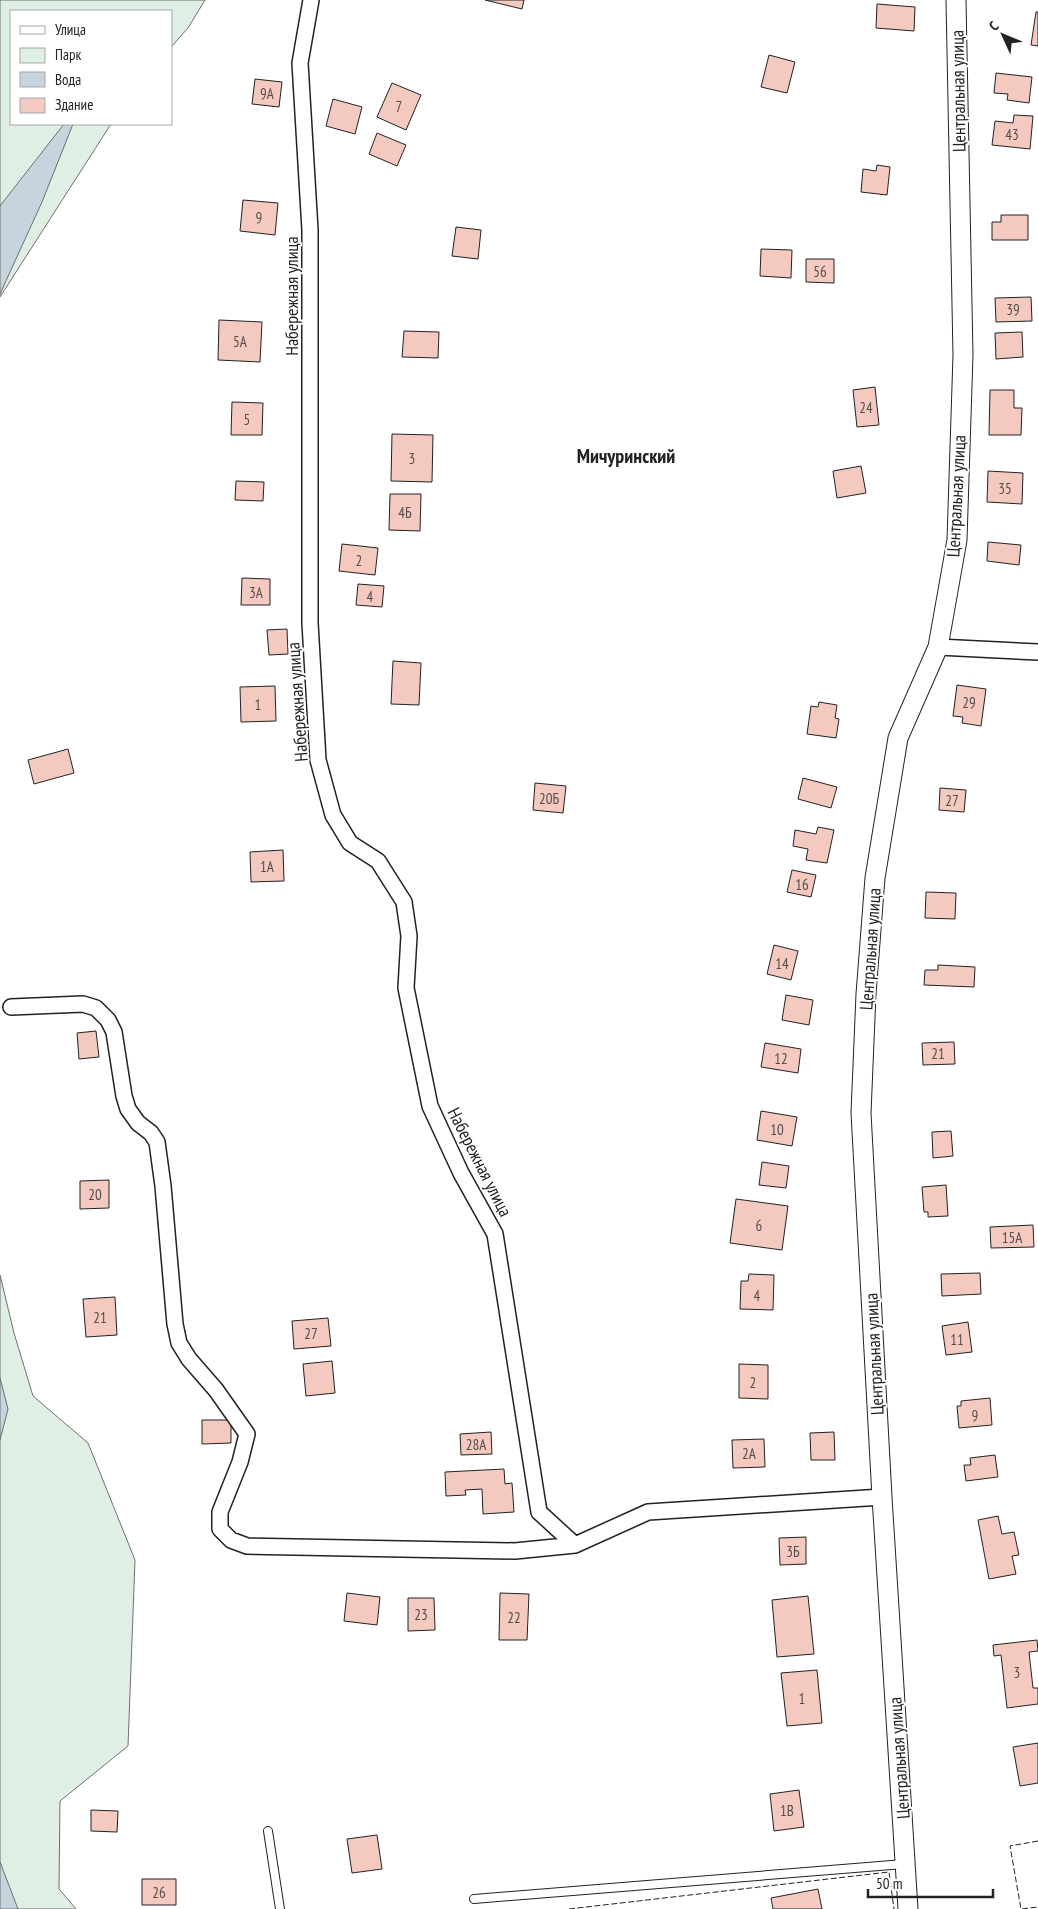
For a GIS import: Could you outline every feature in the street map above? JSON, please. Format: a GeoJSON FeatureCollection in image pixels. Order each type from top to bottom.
{"type":"FeatureCollection","features":[{"type":"Feature","properties":{"kind":"street","name":"Набережная улица"},"geometry":{"type":"LineString","coordinates":[[311,0],[300,63],[310,230],[310,623],[318,760],[333,814],[350,843],[378,861],[404,902],[409,936],[406,988],[430,1106],[461,1173],[496,1234],[539,1512],[576,1545]]}},
{"type":"Feature","properties":{"kind":"street","name":"Центральная улица"},"geometry":{"type":"LineString","coordinates":[[908,1909],[882,1497],[861,1113],[866,994],[875,878],[898,738],[938,647],[957,540],[963,355],[956,0]]}},
{"type":"Feature","properties":{"kind":"street"},"geometry":{"type":"LineString","coordinates":[[938,647],[1038,652]]}},
{"type":"Feature","properties":{"kind":"street"},"geometry":{"type":"LineString","coordinates":[[11,1007],[83,1004],[96,1008],[108,1020],[114,1032],[128,1110],[138,1123],[152,1133],[156,1142],[163,1186],[175,1324],[179,1342],[189,1359],[216,1390],[247,1434],[240,1462],[220,1512],[220,1529],[231,1540],[247,1546],[505,1551],[576,1545],[648,1512],[882,1497]]}},
{"type":"Feature","properties":{"kind":"lane"},"geometry":{"type":"LineString","coordinates":[[268,1831],[280,1909]]}},
{"type":"Feature","properties":{"kind":"lane"},"geometry":{"type":"LineString","coordinates":[[474,1899],[906,1864]]}},
{"type":"Feature","properties":{"kind":"green space"},"geometry":{"type":"Polygon","coordinates":[[[0,0],[205,0],[188,28],[172,46],[172,10],[10,10],[10,125],[110,125],[0,297],[0,0]]]}},
{"type":"Feature","properties":{"kind":"green space"},"geometry":{"type":"Polygon","coordinates":[[[0,1275],[14,1333],[33,1396],[88,1443],[135,1560],[128,1746],[60,1801],[59,1889],[76,1909],[0,1909],[0,1275]]]}},
{"type":"Feature","properties":{"kind":"water"},"geometry":{"type":"Polygon","coordinates":[[[63,125],[73,125],[42,202],[0,294],[0,206],[63,125]]]}},
{"type":"Feature","properties":{"kind":"water"},"geometry":{"type":"Polygon","coordinates":[[[0,1378],[8,1409],[0,1440],[0,1378]]]}},
{"type":"Feature","properties":{"kind":"water"},"geometry":{"type":"Polygon","coordinates":[[[0,1862],[18,1909],[0,1909],[0,1862]]]}},
{"type":"Feature","properties":{"kind":"building"},"geometry":{"type":"Polygon","coordinates":[[[485,0],[524,0],[522,9],[485,0]]]}},
{"type":"Feature","properties":{"kind":"building"},"geometry":{"type":"Polygon","coordinates":[[[877,4],[915,7],[914,31],[876,28],[877,4]]]}},
{"type":"Feature","properties":{"kind":"building"},"geometry":{"type":"Polygon","coordinates":[[[1036,12],[1038,12],[1038,46],[1031,45],[1036,12]]]}},
{"type":"Feature","properties":{"kind":"building"},"geometry":{"type":"Polygon","coordinates":[[[769,55],[795,62],[787,93],[761,87],[769,55]]]}},
{"type":"Feature","properties":{"kind":"building"},"geometry":{"type":"Polygon","coordinates":[[[996,73],[1032,77],[1029,103],[1007,100],[1008,94],[994,93],[996,73]]]}},
{"type":"Feature","properties":{"kind":"building"},"geometry":{"type":"Polygon","coordinates":[[[255,79],[282,82],[279,107],[252,104],[255,79]]]}},
{"type":"Feature","properties":{"kind":"building"},"geometry":{"type":"Polygon","coordinates":[[[392,83],[421,95],[406,130],[377,117],[392,83]]]}},
{"type":"Feature","properties":{"kind":"building"},"geometry":{"type":"Polygon","coordinates":[[[333,99],[362,107],[355,134],[326,126],[333,99]]]}},
{"type":"Feature","properties":{"kind":"building"},"geometry":{"type":"Polygon","coordinates":[[[1014,115],[1033,116],[1030,149],[992,145],[995,121],[1013,123],[1014,115]]]}},
{"type":"Feature","properties":{"kind":"building"},"geometry":{"type":"Polygon","coordinates":[[[377,133],[406,145],[397,166],[369,154],[377,133]]]}},
{"type":"Feature","properties":{"kind":"building"},"geometry":{"type":"Polygon","coordinates":[[[877,165],[890,167],[887,195],[861,192],[863,169],[876,171],[877,165]]]}},
{"type":"Feature","properties":{"kind":"building"},"geometry":{"type":"Polygon","coordinates":[[[243,200],[278,203],[275,235],[240,231],[243,200]]]}},
{"type":"Feature","properties":{"kind":"building"},"geometry":{"type":"Polygon","coordinates":[[[1001,215],[1028,215],[1028,240],[992,240],[992,222],[1001,222],[1001,215]]]}},
{"type":"Feature","properties":{"kind":"building"},"geometry":{"type":"Polygon","coordinates":[[[456,227],[481,230],[478,259],[452,256],[456,227]]]}},
{"type":"Feature","properties":{"kind":"building"},"geometry":{"type":"Polygon","coordinates":[[[761,249],[792,250],[791,278],[760,276],[761,249]]]}},
{"type":"Feature","properties":{"kind":"building"},"geometry":{"type":"Polygon","coordinates":[[[806,259],[834,259],[834,283],[806,282],[806,259]]]}},
{"type":"Feature","properties":{"kind":"building"},"geometry":{"type":"Polygon","coordinates":[[[1031,297],[1032,321],[996,322],[995,298],[1031,297]]]}},
{"type":"Feature","properties":{"kind":"building"},"geometry":{"type":"Polygon","coordinates":[[[219,320],[262,322],[260,362],[218,360],[219,320]]]}},
{"type":"Feature","properties":{"kind":"building"},"geometry":{"type":"Polygon","coordinates":[[[404,331],[439,332],[438,358],[402,357],[404,331]]]}},
{"type":"Feature","properties":{"kind":"building"},"geometry":{"type":"Polygon","coordinates":[[[1022,332],[1023,357],[996,359],[995,333],[1022,332]]]}},
{"type":"Feature","properties":{"kind":"building"},"geometry":{"type":"Polygon","coordinates":[[[875,387],[879,425],[857,427],[853,390],[875,387]]]}},
{"type":"Feature","properties":{"kind":"building"},"geometry":{"type":"Polygon","coordinates":[[[990,390],[1014,390],[1014,408],[1022,408],[1021,435],[989,435],[990,390]]]}},
{"type":"Feature","properties":{"kind":"building"},"geometry":{"type":"Polygon","coordinates":[[[232,402],[263,403],[262,435],[231,435],[232,402]]]}},
{"type":"Feature","properties":{"kind":"building"},"geometry":{"type":"Polygon","coordinates":[[[392,434],[433,435],[432,482],[391,481],[392,434]]]}},
{"type":"Feature","properties":{"kind":"building"},"geometry":{"type":"Polygon","coordinates":[[[861,466],[866,493],[837,498],[833,471],[861,466]]]}},
{"type":"Feature","properties":{"kind":"building"},"geometry":{"type":"Polygon","coordinates":[[[988,471],[1023,473],[1022,504],[987,502],[988,471]]]}},
{"type":"Feature","properties":{"kind":"building"},"geometry":{"type":"Polygon","coordinates":[[[236,481],[264,482],[263,501],[235,500],[236,481]]]}},
{"type":"Feature","properties":{"kind":"building"},"geometry":{"type":"Polygon","coordinates":[[[390,494],[421,494],[420,531],[389,530],[390,494]]]}},
{"type":"Feature","properties":{"kind":"building"},"geometry":{"type":"Polygon","coordinates":[[[988,542],[1021,545],[1019,565],[987,561],[988,542]]]}},
{"type":"Feature","properties":{"kind":"building"},"geometry":{"type":"Polygon","coordinates":[[[342,544],[378,548],[375,575],[339,571],[342,544]]]}},
{"type":"Feature","properties":{"kind":"building"},"geometry":{"type":"Polygon","coordinates":[[[242,578],[270,579],[270,605],[241,605],[242,578]]]}},
{"type":"Feature","properties":{"kind":"building"},"geometry":{"type":"Polygon","coordinates":[[[358,584],[384,586],[382,607],[356,605],[358,584]]]}},
{"type":"Feature","properties":{"kind":"building"},"geometry":{"type":"Polygon","coordinates":[[[287,629],[288,654],[269,655],[267,630],[287,629]]]}},
{"type":"Feature","properties":{"kind":"building"},"geometry":{"type":"Polygon","coordinates":[[[393,661],[421,663],[419,705],[391,704],[393,661]]]}},
{"type":"Feature","properties":{"kind":"building"},"geometry":{"type":"Polygon","coordinates":[[[957,685],[986,689],[981,726],[962,723],[963,717],[953,716],[957,685]]]}},
{"type":"Feature","properties":{"kind":"building"},"geometry":{"type":"Polygon","coordinates":[[[275,686],[276,721],[241,722],[240,687],[275,686]]]}},
{"type":"Feature","properties":{"kind":"building"},"geometry":{"type":"Polygon","coordinates":[[[819,702],[837,705],[835,718],[839,719],[836,738],[807,734],[811,706],[818,707],[819,702]]]}},
{"type":"Feature","properties":{"kind":"building"},"geometry":{"type":"Polygon","coordinates":[[[68,749],[74,773],[34,784],[28,760],[68,749]]]}},
{"type":"Feature","properties":{"kind":"building"},"geometry":{"type":"Polygon","coordinates":[[[803,778],[837,787],[831,808],[798,799],[803,778]]]}},
{"type":"Feature","properties":{"kind":"building"},"geometry":{"type":"Polygon","coordinates":[[[535,783],[566,786],[563,813],[533,810],[535,783]]]}},
{"type":"Feature","properties":{"kind":"building"},"geometry":{"type":"Polygon","coordinates":[[[940,788],[966,790],[964,812],[939,810],[940,788]]]}},
{"type":"Feature","properties":{"kind":"building"},"geometry":{"type":"Polygon","coordinates":[[[818,827],[834,830],[827,863],[806,860],[808,849],[793,846],[795,830],[816,834],[818,827]]]}},
{"type":"Feature","properties":{"kind":"building"},"geometry":{"type":"Polygon","coordinates":[[[283,850],[284,881],[251,882],[250,852],[283,850]]]}},
{"type":"Feature","properties":{"kind":"building"},"geometry":{"type":"Polygon","coordinates":[[[792,870],[816,875],[811,897],[787,892],[792,870]]]}},
{"type":"Feature","properties":{"kind":"building"},"geometry":{"type":"Polygon","coordinates":[[[926,892],[956,893],[955,919],[925,918],[926,892]]]}},
{"type":"Feature","properties":{"kind":"building"},"geometry":{"type":"Polygon","coordinates":[[[774,945],[798,951],[791,980],[767,974],[774,945]]]}},
{"type":"Feature","properties":{"kind":"building"},"geometry":{"type":"Polygon","coordinates":[[[938,965],[975,967],[974,987],[924,985],[925,970],[938,970],[938,965]]]}},
{"type":"Feature","properties":{"kind":"building"},"geometry":{"type":"Polygon","coordinates":[[[786,995],[813,1000],[809,1025],[782,1020],[786,995]]]}},
{"type":"Feature","properties":{"kind":"building"},"geometry":{"type":"Polygon","coordinates":[[[96,1031],[99,1057],[79,1059],[77,1033],[96,1031]]]}},
{"type":"Feature","properties":{"kind":"building"},"geometry":{"type":"Polygon","coordinates":[[[954,1042],[955,1064],[923,1065],[922,1043],[954,1042]]]}},
{"type":"Feature","properties":{"kind":"building"},"geometry":{"type":"Polygon","coordinates":[[[765,1043],[801,1049],[798,1073],[761,1067],[765,1043]]]}},
{"type":"Feature","properties":{"kind":"building"},"geometry":{"type":"Polygon","coordinates":[[[761,1111],[797,1117],[792,1146],[757,1140],[761,1111]]]}},
{"type":"Feature","properties":{"kind":"building"},"geometry":{"type":"Polygon","coordinates":[[[951,1131],[953,1156],[933,1158],[932,1132],[951,1131]]]}},
{"type":"Feature","properties":{"kind":"building"},"geometry":{"type":"Polygon","coordinates":[[[762,1162],[789,1166],[786,1188],[759,1185],[762,1162]]]}},
{"type":"Feature","properties":{"kind":"building"},"geometry":{"type":"Polygon","coordinates":[[[109,1180],[109,1208],[80,1209],[80,1181],[109,1180]]]}},
{"type":"Feature","properties":{"kind":"building"},"geometry":{"type":"Polygon","coordinates":[[[946,1185],[948,1216],[928,1217],[928,1212],[924,1212],[922,1187],[946,1185]]]}},
{"type":"Feature","properties":{"kind":"building"},"geometry":{"type":"Polygon","coordinates":[[[736,1199],[788,1206],[782,1250],[730,1243],[736,1199]]]}},
{"type":"Feature","properties":{"kind":"building"},"geometry":{"type":"Polygon","coordinates":[[[1033,1225],[1034,1247],[991,1248],[990,1227],[1033,1225]]]}},
{"type":"Feature","properties":{"kind":"building"},"geometry":{"type":"Polygon","coordinates":[[[980,1273],[981,1294],[942,1296],[941,1274],[980,1273]]]}},
{"type":"Feature","properties":{"kind":"building"},"geometry":{"type":"Polygon","coordinates":[[[749,1274],[774,1275],[773,1310],[740,1309],[741,1281],[748,1281],[749,1274]]]}},
{"type":"Feature","properties":{"kind":"building"},"geometry":{"type":"Polygon","coordinates":[[[115,1297],[117,1335],[86,1337],[83,1299],[115,1297]]]}},
{"type":"Feature","properties":{"kind":"building"},"geometry":{"type":"Polygon","coordinates":[[[328,1318],[331,1346],[294,1349],[292,1321],[328,1318]]]}},
{"type":"Feature","properties":{"kind":"building"},"geometry":{"type":"Polygon","coordinates":[[[968,1322],[972,1352],[946,1355],[942,1326],[968,1322]]]}},
{"type":"Feature","properties":{"kind":"building"},"geometry":{"type":"Polygon","coordinates":[[[332,1361],[335,1393],[306,1396],[303,1364],[332,1361]]]}},
{"type":"Feature","properties":{"kind":"building"},"geometry":{"type":"Polygon","coordinates":[[[739,1364],[768,1365],[768,1399],[739,1398],[739,1364]]]}},
{"type":"Feature","properties":{"kind":"building"},"geometry":{"type":"Polygon","coordinates":[[[990,1398],[992,1425],[959,1428],[957,1406],[961,1406],[961,1401],[990,1398]]]}},
{"type":"Feature","properties":{"kind":"building"},"geometry":{"type":"Polygon","coordinates":[[[202,1420],[231,1420],[231,1443],[202,1444],[202,1420]]]}},
{"type":"Feature","properties":{"kind":"building"},"geometry":{"type":"Polygon","coordinates":[[[491,1432],[492,1454],[461,1455],[460,1434],[491,1432]]]}},
{"type":"Feature","properties":{"kind":"building"},"geometry":{"type":"Polygon","coordinates":[[[834,1432],[835,1460],[811,1460],[810,1433],[834,1432]]]}},
{"type":"Feature","properties":{"kind":"building"},"geometry":{"type":"Polygon","coordinates":[[[764,1439],[765,1467],[733,1468],[732,1440],[764,1439]]]}},
{"type":"Feature","properties":{"kind":"building"},"geometry":{"type":"Polygon","coordinates":[[[995,1455],[998,1477],[966,1481],[964,1465],[971,1465],[970,1458],[995,1455]]]}},
{"type":"Feature","properties":{"kind":"building"},"geometry":{"type":"Polygon","coordinates":[[[504,1469],[505,1484],[512,1483],[514,1512],[483,1514],[482,1489],[465,1490],[466,1495],[446,1496],[445,1472],[504,1469]]]}},
{"type":"Feature","properties":{"kind":"building"},"geometry":{"type":"Polygon","coordinates":[[[998,1516],[1002,1534],[1014,1532],[1019,1555],[1012,1556],[1016,1574],[989,1579],[978,1520],[998,1516]]]}},
{"type":"Feature","properties":{"kind":"building"},"geometry":{"type":"Polygon","coordinates":[[[806,1537],[806,1564],[780,1565],[779,1538],[806,1537]]]}},
{"type":"Feature","properties":{"kind":"building"},"geometry":{"type":"Polygon","coordinates":[[[347,1593],[380,1597],[377,1625],[344,1621],[347,1593]]]}},
{"type":"Feature","properties":{"kind":"building"},"geometry":{"type":"Polygon","coordinates":[[[500,1593],[529,1594],[527,1640],[499,1640],[500,1593]]]}},
{"type":"Feature","properties":{"kind":"building"},"geometry":{"type":"Polygon","coordinates":[[[808,1596],[814,1654],[777,1657],[772,1600],[808,1596]]]}},
{"type":"Feature","properties":{"kind":"building"},"geometry":{"type":"Polygon","coordinates":[[[408,1598],[434,1598],[435,1630],[408,1631],[408,1598]]]}},
{"type":"Feature","properties":{"kind":"building"},"geometry":{"type":"Polygon","coordinates":[[[1037,1640],[1038,1651],[1029,1652],[1033,1688],[1038,1688],[1038,1704],[1007,1708],[1001,1655],[994,1656],[993,1645],[1037,1640]]]}},
{"type":"Feature","properties":{"kind":"building"},"geometry":{"type":"Polygon","coordinates":[[[817,1670],[822,1723],[787,1726],[781,1673],[817,1670]]]}},
{"type":"Feature","properties":{"kind":"building"},"geometry":{"type":"Polygon","coordinates":[[[1038,1743],[1038,1783],[1020,1786],[1013,1747],[1038,1743]]]}},
{"type":"Feature","properties":{"kind":"building"},"geometry":{"type":"Polygon","coordinates":[[[799,1790],[804,1827],[774,1831],[770,1794],[799,1790]]]}},
{"type":"Feature","properties":{"kind":"building"},"geometry":{"type":"Polygon","coordinates":[[[91,1810],[118,1811],[117,1832],[91,1831],[91,1810]]]}},
{"type":"Feature","properties":{"kind":"building"},"geometry":{"type":"Polygon","coordinates":[[[377,1835],[382,1869],[352,1873],[347,1839],[377,1835]]]}},
{"type":"Feature","properties":{"kind":"building"},"geometry":{"type":"Polygon","coordinates":[[[142,1879],[176,1879],[176,1905],[142,1905],[142,1879]]]}},
{"type":"Feature","properties":{"kind":"building"},"geometry":{"type":"Polygon","coordinates":[[[818,1889],[822,1909],[773,1909],[771,1898],[818,1889]]]}},
{"type":"Feature","properties":{"kind":"fence"},"geometry":{"type":"LineString","coordinates":[[1038,1841],[1010,1846],[1021,1909],[1038,1907]]}},
{"type":"Feature","properties":{"kind":"fence"},"geometry":{"type":"LineString","coordinates":[[569,1909],[889,1872],[894,1909]]}},
{"type":"Feature","properties":{"kind":"district","name":"Мичуринский"},"geometry":{"type":"Point","coordinates":[626,456]}}]}
